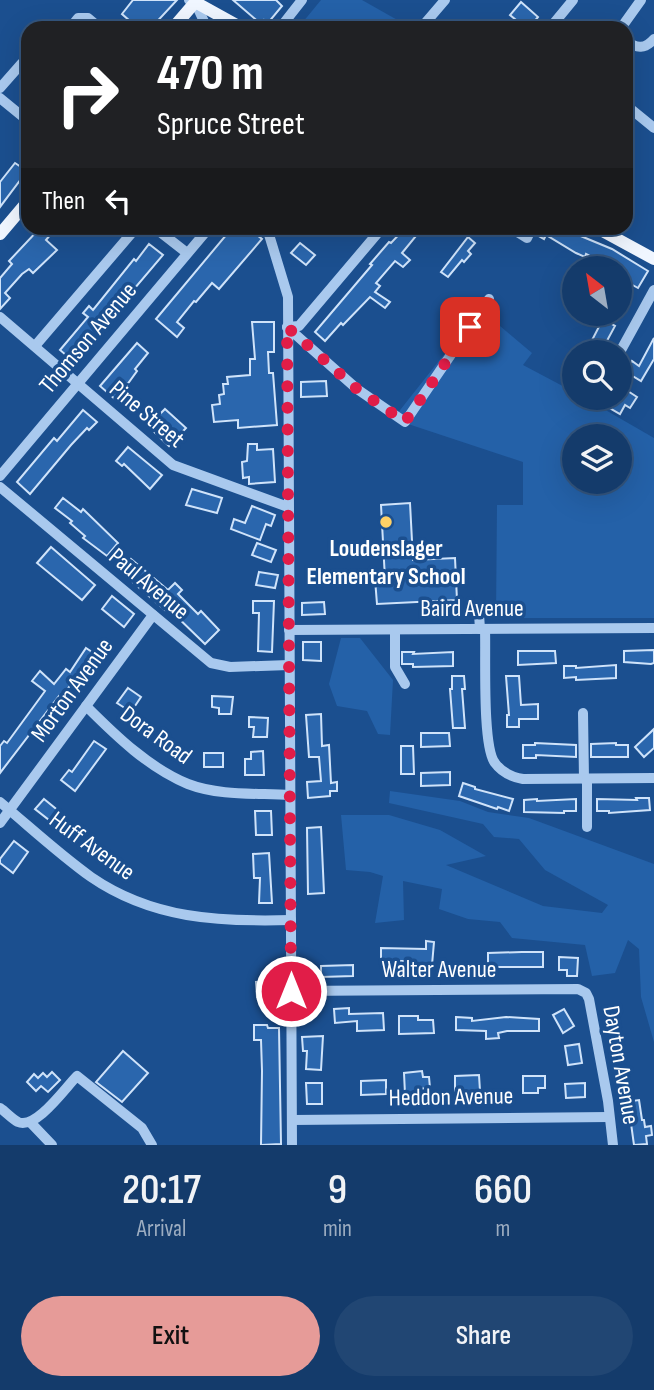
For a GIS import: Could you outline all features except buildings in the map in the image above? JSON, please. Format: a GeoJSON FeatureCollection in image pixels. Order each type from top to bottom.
{"type":"FeatureCollection","features":[{"type":"Feature","properties":{"kind":"main road"},"geometry":{"type":"LineString","coordinates":[[178,21],[193,1],[229,21]]}},
{"type":"Feature","properties":{"kind":"main road"},"geometry":{"type":"LineString","coordinates":[[0,234],[21,209]]}},
{"type":"Feature","properties":{"kind":"main road"},"geometry":{"type":"LineString","coordinates":[[610,235],[654,259]]}},
{"type":"Feature","properties":{"kind":"street"},"geometry":{"type":"LineString","coordinates":[[286,21],[302,0]]}},
{"type":"Feature","properties":{"kind":"street"},"geometry":{"type":"LineString","coordinates":[[427,21],[445,0]]}},
{"type":"Feature","properties":{"kind":"street"},"geometry":{"type":"LineString","coordinates":[[556,21],[573,0]]}},
{"type":"Feature","properties":{"kind":"street"},"geometry":{"type":"LineString","coordinates":[[626,21],[641,0]]}},
{"type":"Feature","properties":{"kind":"street"},"geometry":{"type":"LineString","coordinates":[[193,1],[203,21]]}},
{"type":"Feature","properties":{"kind":"street"},"geometry":{"type":"LineString","coordinates":[[76,21],[78,18],[88,18],[92,21]]}},
{"type":"Feature","properties":{"kind":"street"},"geometry":{"type":"LineString","coordinates":[[633,45],[643,47],[654,39]]}},
{"type":"Feature","properties":{"kind":"street"},"geometry":{"type":"LineString","coordinates":[[0,88],[21,64]]}},
{"type":"Feature","properties":{"kind":"street"},"geometry":{"type":"LineString","coordinates":[[0,97],[21,115]]}},
{"type":"Feature","properties":{"kind":"street"},"geometry":{"type":"LineString","coordinates":[[633,111],[654,128]]}},
{"type":"Feature","properties":{"kind":"street"},"geometry":{"type":"LineString","coordinates":[[35,346],[130,235]]}},
{"type":"Feature","properties":{"kind":"street"},"geometry":{"type":"LineString","coordinates":[[164,235],[187,253]]}},
{"type":"Feature","properties":{"kind":"street","name":"Thomson Avenue"},"geometry":{"type":"LineString","coordinates":[[0,476],[203,235]]}},
{"type":"Feature","properties":{"kind":"street"},"geometry":{"type":"LineString","coordinates":[[269,235],[288,297],[292,1145]]}},
{"type":"Feature","properties":{"kind":"street"},"geometry":{"type":"LineString","coordinates":[[287,327],[299,326],[376,235]]}},
{"type":"Feature","properties":{"kind":"street"},"geometry":{"type":"LineString","coordinates":[[627,340],[654,290]]}},
{"type":"Feature","properties":{"kind":"street"},"geometry":{"type":"LineString","coordinates":[[287,327],[357,389],[405,422],[489,299]]}},
{"type":"Feature","properties":{"kind":"street","name":"Pine Street"},"geometry":{"type":"LineString","coordinates":[[0,317],[173,465],[288,507]]}},
{"type":"Feature","properties":{"kind":"street","name":"Paul Avenue"},"geometry":{"type":"LineString","coordinates":[[0,486],[211,663],[229,667],[289,665]]}},
{"type":"Feature","properties":{"kind":"street"},"geometry":{"type":"LineString","coordinates":[[479,614],[483,629],[487,740],[494,763],[513,777],[654,779]]}},
{"type":"Feature","properties":{"kind":"street","name":"Morton Avenue"},"geometry":{"type":"LineString","coordinates":[[0,823],[153,615]]}},
{"type":"Feature","properties":{"kind":"street","name":"Baird Avenue"},"geometry":{"type":"LineString","coordinates":[[289,630],[654,628]]}},
{"type":"Feature","properties":{"kind":"street"},"geometry":{"type":"LineString","coordinates":[[394,630],[395,667],[405,684]]}},
{"type":"Feature","properties":{"kind":"street","name":"Dora Road"},"geometry":{"type":"LineString","coordinates":[[86,706],[135,751],[161,770],[189,785],[229,792],[290,794]]}},
{"type":"Feature","properties":{"kind":"street"},"geometry":{"type":"LineString","coordinates":[[583,713],[587,827]]}},
{"type":"Feature","properties":{"kind":"street","name":"Huff Avenue"},"geometry":{"type":"LineString","coordinates":[[0,802],[90,876],[138,902],[197,918],[232,921],[291,919]]}},
{"type":"Feature","properties":{"kind":"street","name":"Walter Avenue"},"geometry":{"type":"LineString","coordinates":[[291,991],[578,989],[586,993]]}},
{"type":"Feature","properties":{"kind":"street","name":"Dayton Avenue"},"geometry":{"type":"LineString","coordinates":[[586,993],[593,1018],[613,1145]]}},
{"type":"Feature","properties":{"kind":"street"},"geometry":{"type":"LineString","coordinates":[[0,1108],[19,1123],[30,1123],[77,1076],[142,1128],[152,1145]]}},
{"type":"Feature","properties":{"kind":"street","name":"Heddon Avenue"},"geometry":{"type":"LineString","coordinates":[[292,1120],[609,1117]]}},
{"type":"Feature","properties":{"kind":"street"},"geometry":{"type":"LineString","coordinates":[[30,1123],[52,1145]]}},
{"type":"Feature","properties":{"kind":"shaded area"},"geometry":{"type":"Polygon","coordinates":[[[321,0],[362,0],[399,21],[304,21],[321,0]]]}},
{"type":"Feature","properties":{"kind":"shaded area"},"geometry":{"type":"Polygon","coordinates":[[[480,309],[532,353],[523,365],[562,386],[562,410],[606,410],[630,424],[562,424],[562,494],[632,494],[632,425],[654,438],[654,618],[496,618],[497,505],[523,505],[523,462],[393,419],[480,309]]]}},
{"type":"Feature","properties":{"kind":"shaded area"},"geometry":{"type":"Polygon","coordinates":[[[341,638],[360,638],[393,680],[390,735],[378,734],[367,711],[337,706],[329,684],[341,638]]]}},
{"type":"Feature","properties":{"kind":"shaded area"},"geometry":{"type":"Polygon","coordinates":[[[390,791],[460,801],[488,812],[529,818],[654,864],[654,1042],[641,997],[639,949],[628,940],[615,973],[592,976],[585,945],[512,938],[500,922],[468,919],[439,909],[442,889],[403,881],[404,920],[375,923],[383,876],[346,870],[341,815],[389,815],[440,830],[486,856],[446,865],[543,906],[602,913],[608,905],[545,870],[519,839],[494,837],[483,824],[389,803],[390,791]]]}},
{"type":"Feature","properties":{"kind":"place","name":"Loudenslager Elementary School"},"geometry":{"type":"Point","coordinates":[386,522]}},
{"type":"Feature","properties":{"kind":"route"},"geometry":{"type":"LineString","coordinates":[[291,991],[287,327],[357,389],[405,422],[470,327]]}}]}
